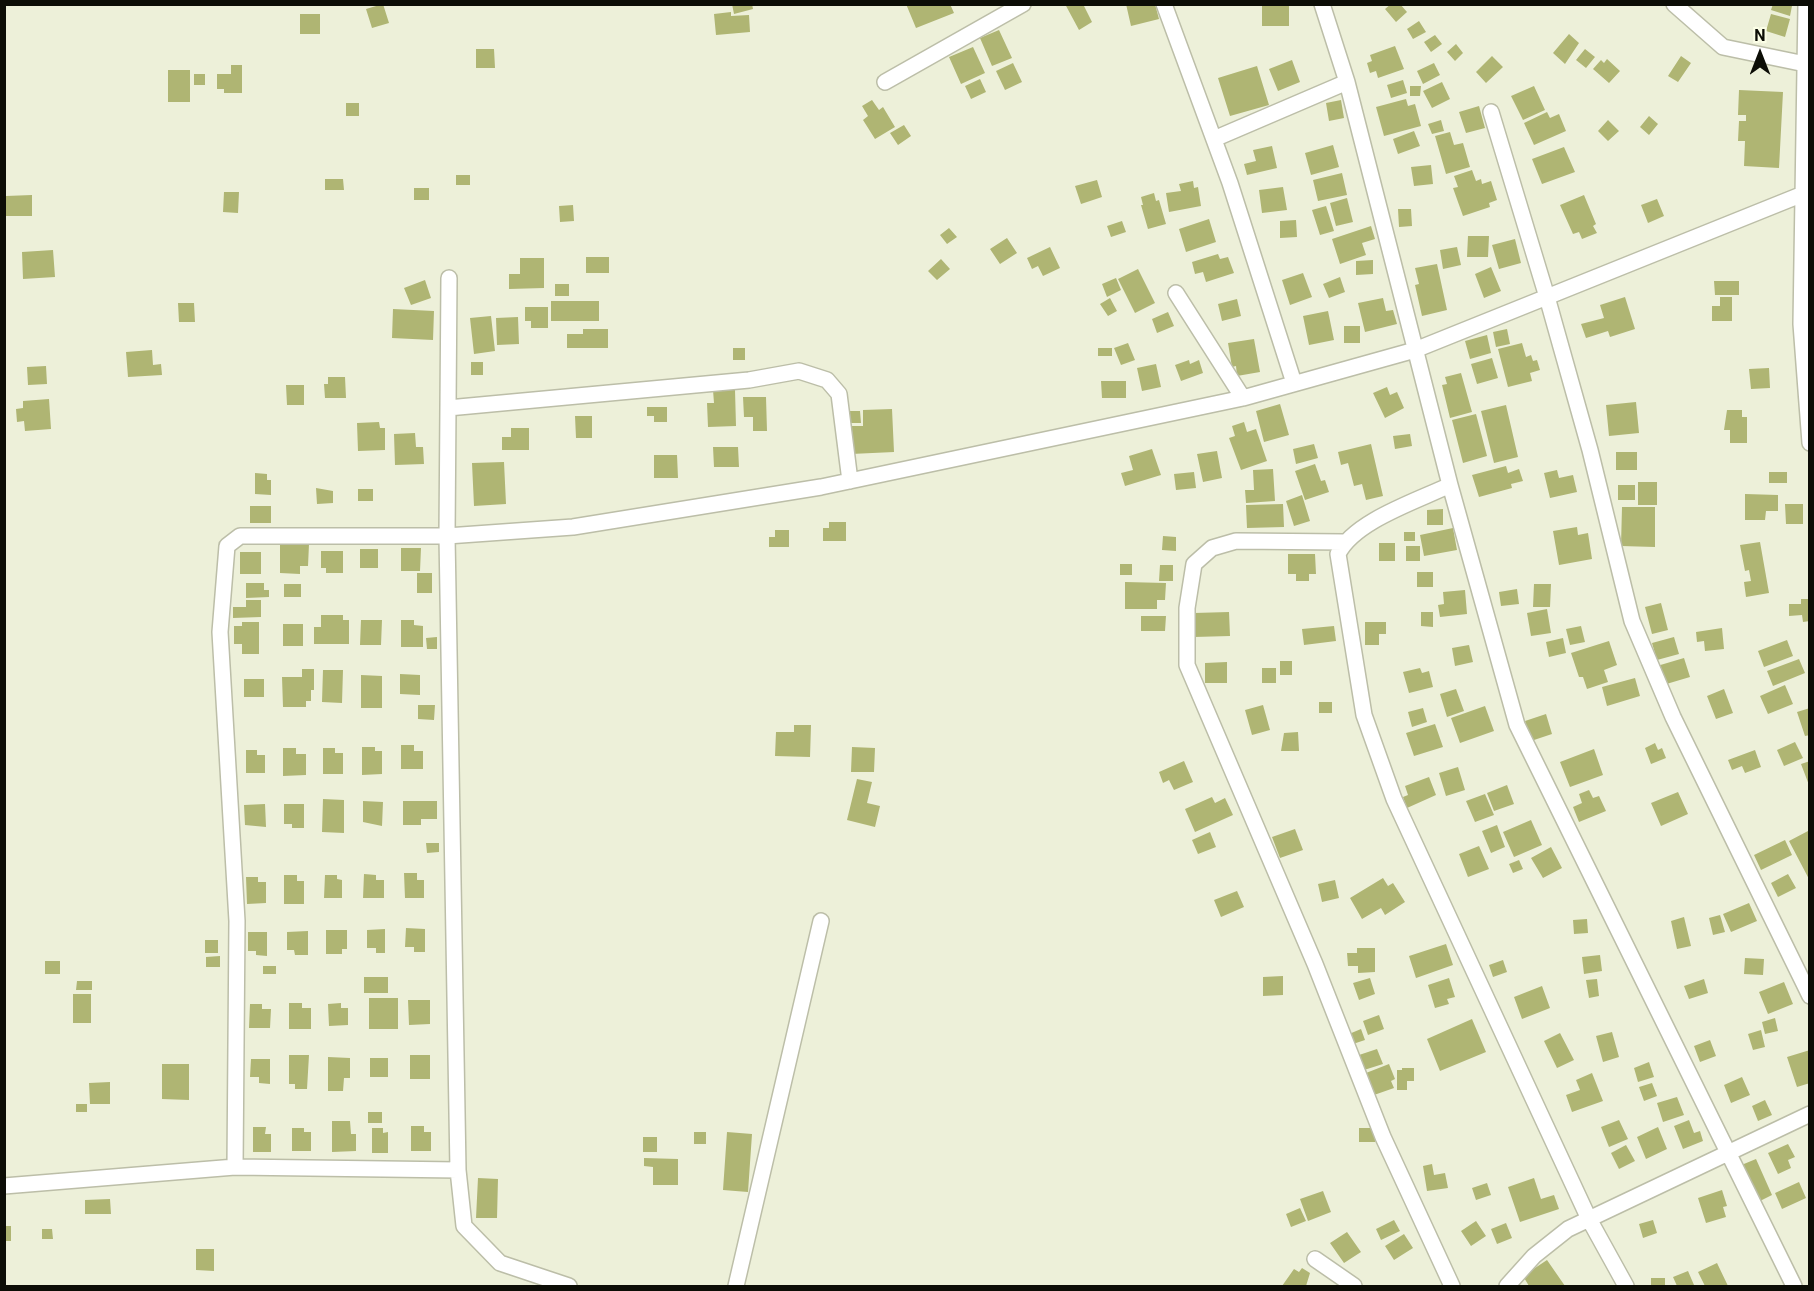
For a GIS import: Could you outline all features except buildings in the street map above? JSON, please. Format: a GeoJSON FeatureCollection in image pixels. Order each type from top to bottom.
{"type":"FeatureCollection","features":[{"type":"Feature","properties":{"kind":"street"},"geometry":{"type":"LineString","coordinates":[[885,82],[1023,4]]}},
{"type":"Feature","properties":{"kind":"street"},"geometry":{"type":"LineString","coordinates":[[1164,4],[1214,139],[1294,383]]}},
{"type":"Feature","properties":{"kind":"street"},"geometry":{"type":"LineString","coordinates":[[1322,4],[1347,82],[1450,485],[1516,725],[1794,1287]]}},
{"type":"Feature","properties":{"kind":"street"},"geometry":{"type":"LineString","coordinates":[[1674,4],[1723,47],[1807,65]]}},
{"type":"Feature","properties":{"kind":"street"},"geometry":{"type":"LineString","coordinates":[[1806,4],[1802,324],[1809,442]]}},
{"type":"Feature","properties":{"kind":"street"},"geometry":{"type":"LineString","coordinates":[[1214,139],[1347,82]]}},
{"type":"Feature","properties":{"kind":"street"},"geometry":{"type":"LineString","coordinates":[[1491,112],[1590,450],[1632,621],[1672,717],[1809,996]]}},
{"type":"Feature","properties":{"kind":"street"},"geometry":{"type":"LineString","coordinates":[[235,1167],[237,921],[220,632],[226,546],[240,536],[447,536],[573,527],[850,481],[1242,398],[1415,350],[1803,194]]}},
{"type":"Feature","properties":{"kind":"street"},"geometry":{"type":"LineString","coordinates":[[449,278],[447,536],[458,1170],[464,1226],[500,1263],[569,1287]]}},
{"type":"Feature","properties":{"kind":"street"},"geometry":{"type":"LineString","coordinates":[[1176,293],[1242,398]]}},
{"type":"Feature","properties":{"kind":"street"},"geometry":{"type":"LineString","coordinates":[[448,408],[749,380],[800,371],[827,380],[839,394],[850,481]]}},
{"type":"Feature","properties":{"kind":"street"},"geometry":{"type":"LineString","coordinates":[[1450,485],[1360,528],[1344,542],[1338,554],[1364,716],[1394,799],[1589,1219],[1626,1287]]}},
{"type":"Feature","properties":{"kind":"street"},"geometry":{"type":"LineString","coordinates":[[1344,542],[1236,541],[1212,548],[1194,564],[1187,608],[1187,665],[1315,964],[1383,1137],[1452,1287]]}},
{"type":"Feature","properties":{"kind":"street"},"geometry":{"type":"LineString","coordinates":[[736,1287],[821,921]]}},
{"type":"Feature","properties":{"kind":"street"},"geometry":{"type":"LineString","coordinates":[[1507,1287],[1534,1256],[1568,1229],[1809,1114]]}},
{"type":"Feature","properties":{"kind":"street"},"geometry":{"type":"LineString","coordinates":[[4,1186],[235,1167],[458,1170]]}},
{"type":"Feature","properties":{"kind":"street"},"geometry":{"type":"LineString","coordinates":[[1315,1259],[1354,1287]]}}]}
